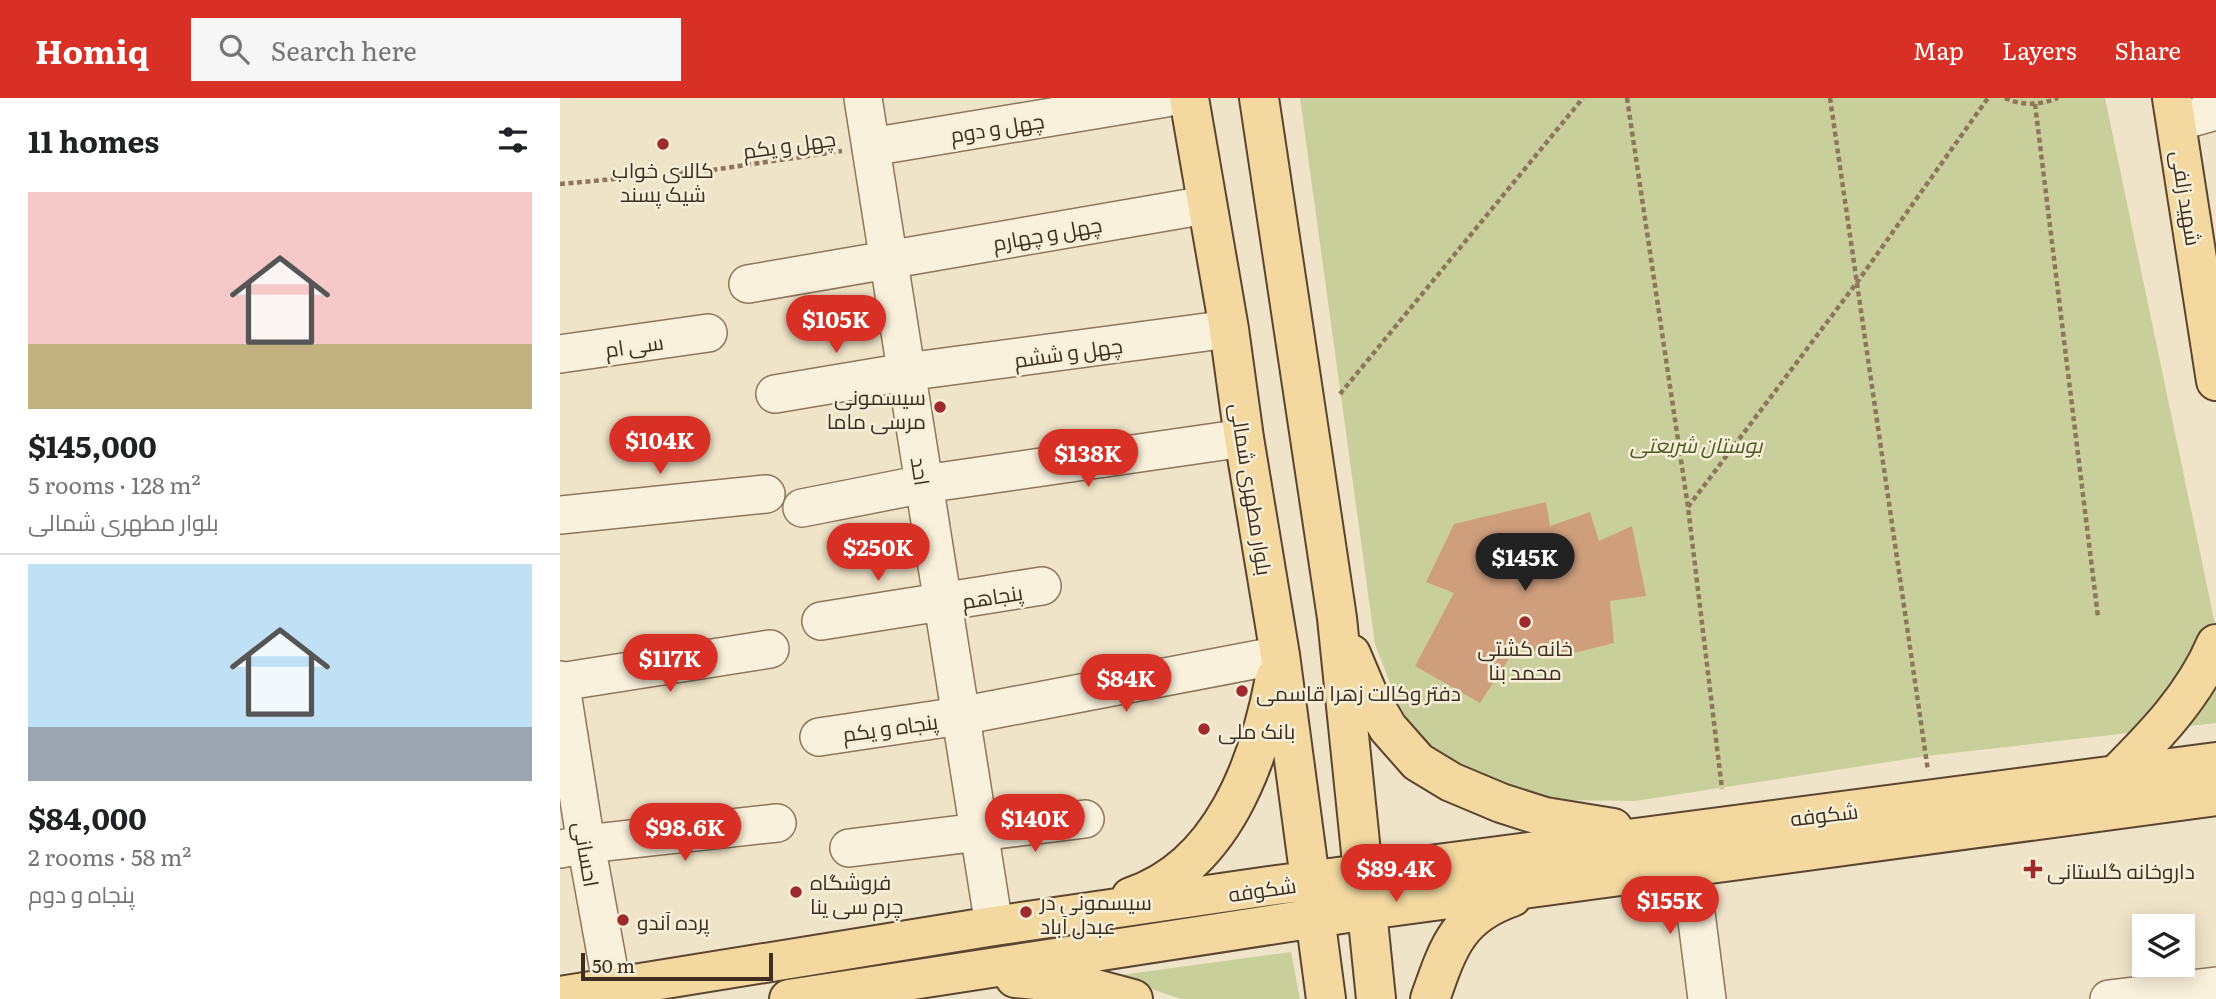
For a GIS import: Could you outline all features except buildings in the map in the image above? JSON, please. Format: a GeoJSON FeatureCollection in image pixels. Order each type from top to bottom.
{"type":"FeatureCollection","features":[{"type":"Feature","properties":{"kind":"main road","name":"بلوار مطهری شمالی"},"geometry":{"type":"LineString","coordinates":[[1189,98],[1229,329],[1280,655],[1326,999]]}},
{"type":"Feature","properties":{"kind":"main road"},"geometry":{"type":"LineString","coordinates":[[1259,98],[1337,618],[1376,999]]}},
{"type":"Feature","properties":{"kind":"main road","name":"شهید زلفی"},"geometry":{"type":"LineString","coordinates":[[2174,110],[2216,380]]}},
{"type":"Feature","properties":{"kind":"main road"},"geometry":{"type":"LineString","coordinates":[[1337,618],[1367,692],[1388,728],[1418,762],[1451,782],[1501,803],[1545,817],[1653,835]]}},
{"type":"Feature","properties":{"kind":"main road"},"geometry":{"type":"LineString","coordinates":[[2216,643],[2189,693],[2121,792],[2216,822]]}},
{"type":"Feature","properties":{"kind":"main road"},"geometry":{"type":"LineString","coordinates":[[1064,916],[1136,895],[1172,877],[1206,848],[1230,812],[1248,772],[1280,655]]}},
{"type":"Feature","properties":{"kind":"main road","name":"شکوفه"},"geometry":{"type":"LineString","coordinates":[[1365,892],[1566,882],[1690,866],[2121,792],[2216,762]]}},
{"type":"Feature","properties":{"kind":"main road","name":"شکوفه"},"geometry":{"type":"LineString","coordinates":[[560,996],[1064,916],[1313,899],[1365,892],[1653,835],[1932,800],[2121,792],[2216,796]]}},
{"type":"Feature","properties":{"kind":"main road"},"geometry":{"type":"LineString","coordinates":[[1430,999],[1457,934],[1474,918],[1493,904],[1566,882]]}},
{"type":"Feature","properties":{"kind":"main road","name":"شکوفه"},"geometry":{"type":"LineString","coordinates":[[789,999],[961,972],[1313,899]]}},
{"type":"Feature","properties":{"kind":"main road"},"geometry":{"type":"LineString","coordinates":[[961,972],[1077,984],[1133,999]]}},
{"type":"Feature","properties":{"kind":"street","name":"احد"},"geometry":{"type":"LineString","coordinates":[[863,98],[994,926]]}},
{"type":"Feature","properties":{"kind":"street","name":"چهل و دوم"},"geometry":{"type":"LineString","coordinates":[[871,147],[1166,98]]}},
{"type":"Feature","properties":{"kind":"street"},"geometry":{"type":"LineString","coordinates":[[2174,110],[2216,111]]}},
{"type":"Feature","properties":{"kind":"street","name":"چهل و چهارم"},"geometry":{"type":"LineString","coordinates":[[748,284],[1206,205]]}},
{"type":"Feature","properties":{"kind":"street","name":"چهل و ششم"},"geometry":{"type":"LineString","coordinates":[[775,394],[906,372],[1229,329]]}},
{"type":"Feature","properties":{"kind":"street","name":"سی ام"},"geometry":{"type":"LineString","coordinates":[[560,354],[708,333]]}},
{"type":"Feature","properties":{"kind":"street"},"geometry":{"type":"LineString","coordinates":[[802,508],[924,484],[1244,438]]}},
{"type":"Feature","properties":{"kind":"street"},"geometry":{"type":"LineString","coordinates":[[560,516],[766,494]]}},
{"type":"Feature","properties":{"kind":"street","name":"پنجاهم"},"geometry":{"type":"LineString","coordinates":[[821,621],[1042,586]]}},
{"type":"Feature","properties":{"kind":"street"},"geometry":{"type":"LineString","coordinates":[[560,681],[770,649]]}},
{"type":"Feature","properties":{"kind":"street","name":"پنجاه و یکم"},"geometry":{"type":"LineString","coordinates":[[819,737],[961,716],[1280,655]]}},
{"type":"Feature","properties":{"kind":"street","name":"احسانی"},"geometry":{"type":"LineString","coordinates":[[560,681],[573,847],[612,987]]}},
{"type":"Feature","properties":{"kind":"street"},"geometry":{"type":"LineString","coordinates":[[849,848],[1085,820]]}},
{"type":"Feature","properties":{"kind":"street"},"geometry":{"type":"LineString","coordinates":[[573,847],[777,823]]}},
{"type":"Feature","properties":{"kind":"street"},"geometry":{"type":"LineString","coordinates":[[1690,866],[1707,999]]}},
{"type":"Feature","properties":{"kind":"street"},"geometry":{"type":"LineString","coordinates":[[2109,999],[2216,986]]}},
{"type":"Feature","properties":{"kind":"path"},"geometry":{"type":"LineString","coordinates":[[1340,394],[1583,98]]}},
{"type":"Feature","properties":{"kind":"path"},"geometry":{"type":"LineString","coordinates":[[1627,98],[1688,507],[1722,789]]}},
{"type":"Feature","properties":{"kind":"path"},"geometry":{"type":"LineString","coordinates":[[1830,98],[1932,800]]}},
{"type":"Feature","properties":{"kind":"path"},"geometry":{"type":"LineString","coordinates":[[1688,507],[1858,281],[1988,98]]}},
{"type":"Feature","properties":{"kind":"path"},"geometry":{"type":"LineString","coordinates":[[2005,98],[2012,102],[2035,104],[2058,98]]}},
{"type":"Feature","properties":{"kind":"path"},"geometry":{"type":"LineString","coordinates":[[2035,104],[2098,617]]}},
{"type":"Feature","properties":{"kind":"path","name":"چهل و یکم"},"geometry":{"type":"LineString","coordinates":[[560,184],[712,170],[871,147]]}},
{"type":"Feature","properties":{"kind":"green space","name":"بوستان شریعتی"},"geometry":{"type":"Polygon","coordinates":[[[1300,98],[2105,98],[2216,629],[2216,723],[1927,756],[1635,801],[1554,800],[1483,778],[1430,749],[1411,725],[1396,699],[1375,644],[1300,98]]]}},
{"type":"Feature","properties":{"kind":"green space"},"geometry":{"type":"Polygon","coordinates":[[[1291,952],[1300,999],[1181,999],[1113,976],[1291,952]]]}},
{"type":"Feature","properties":{"kind":"place","name":"کالای خواب شیک پسند"},"geometry":{"type":"Point","coordinates":[663,144]}},
{"type":"Feature","properties":{"kind":"place","name":"سیسمونی مرسی ماما"},"geometry":{"type":"Point","coordinates":[940,407]}},
{"type":"Feature","properties":{"kind":"place","name":"خانه کشتی محمد بنا"},"geometry":{"type":"Point","coordinates":[1525,622]}},
{"type":"Feature","properties":{"kind":"place","name":"دفتر وکالت زهرا قاسمی"},"geometry":{"type":"Point","coordinates":[1242,691]}},
{"type":"Feature","properties":{"kind":"place","name":"بانک ملی"},"geometry":{"type":"Point","coordinates":[1204,729]}},
{"type":"Feature","properties":{"kind":"place","name":"داروخانه گلستانی"},"geometry":{"type":"Point","coordinates":[2033,869]}},
{"type":"Feature","properties":{"kind":"place","name":"فروشگاه چرم سی ینا"},"geometry":{"type":"Point","coordinates":[796,892]}},
{"type":"Feature","properties":{"kind":"place","name":"سیسمونی در عبدل آباد"},"geometry":{"type":"Point","coordinates":[1026,912]}},
{"type":"Feature","properties":{"kind":"place","name":"پرده آندو"},"geometry":{"type":"Point","coordinates":[623,920]}}]}
